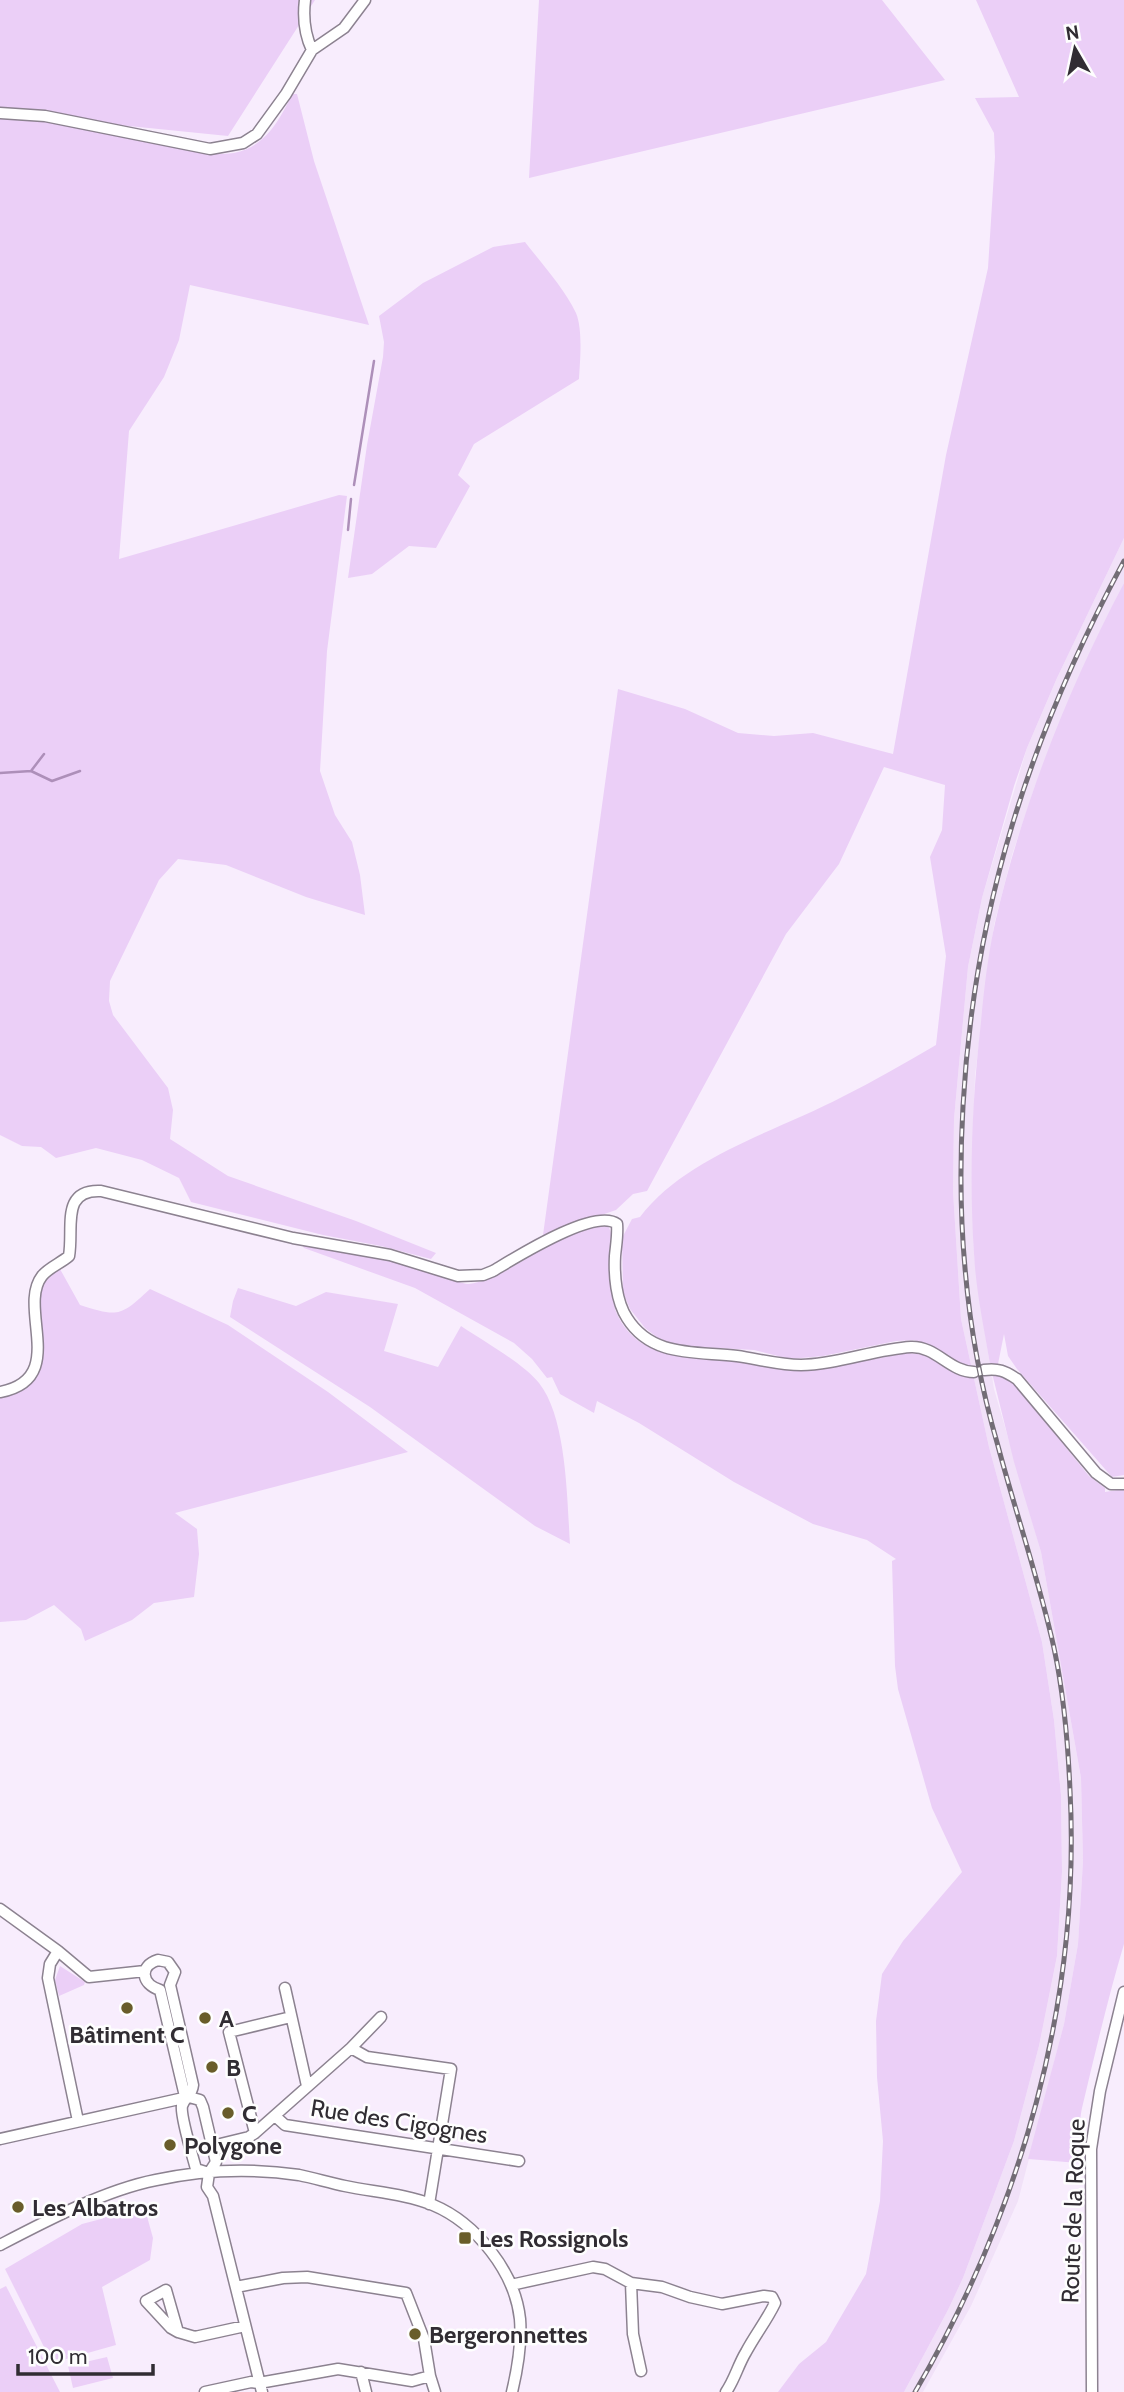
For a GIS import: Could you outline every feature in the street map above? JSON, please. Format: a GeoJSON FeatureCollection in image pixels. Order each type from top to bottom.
{"type":"FeatureCollection","features":[{"type":"Feature","properties":{"kind":"street"},"geometry":{"type":"LineString","coordinates":[[305,0],[306,30],[312,50]]}},
{"type":"Feature","properties":{"kind":"street"},"geometry":{"type":"LineString","coordinates":[[0,113],[45,116],[210,149],[243,143],[257,134],[286,94],[312,50],[344,28],[365,0]]}},
{"type":"Feature","properties":{"kind":"street"},"geometry":{"type":"LineString","coordinates":[[0,1392],[21,1386],[34,1369],[38,1354],[35,1295],[42,1276],[69,1256],[71,1212],[78,1195],[87,1190],[101,1191],[293,1238],[390,1255],[458,1276],[483,1275],[562,1234],[598,1220],[612,1220],[617,1224],[618,1231],[615,1258],[618,1298],[626,1317],[639,1333],[657,1345],[680,1353],[735,1356],[802,1365],[887,1349],[916,1347],[930,1351],[962,1372],[995,1369],[1005,1371],[1017,1379],[1096,1473],[1111,1484],[1124,1483]]}},
{"type":"Feature","properties":{"kind":"street"},"geometry":{"type":"LineString","coordinates":[[0,1909],[89,1977],[145,1971]]}},
{"type":"Feature","properties":{"kind":"street"},"geometry":{"type":"LineString","coordinates":[[58,1951],[50,1964],[48,1978],[78,2122]]}},
{"type":"Feature","properties":{"kind":"street"},"geometry":{"type":"LineString","coordinates":[[189,2097],[183,2088],[160,1990],[149,1985],[145,1971],[148,1965],[158,1960],[168,1962],[175,1972],[170,1985],[193,2085],[189,2097],[182,2107],[196,2169],[214,2177],[216,2185],[213,2196],[261,2388]]}},
{"type":"Feature","properties":{"kind":"street"},"geometry":{"type":"LineString","coordinates":[[285,1988],[307,2086]]}},
{"type":"Feature","properties":{"kind":"street","name":"Route de la Roque"},"geometry":{"type":"LineString","coordinates":[[1092,2392],[1091,2149],[1100,2091],[1124,1992]]}},
{"type":"Feature","properties":{"kind":"street"},"geometry":{"type":"LineString","coordinates":[[255,2133],[229,2032],[291,2017]]}},
{"type":"Feature","properties":{"kind":"street"},"geometry":{"type":"LineString","coordinates":[[212,2146],[255,2133],[351,2048],[381,2017]]}},
{"type":"Feature","properties":{"kind":"street"},"geometry":{"type":"LineString","coordinates":[[351,2048],[367,2057],[452,2069],[429,2204]]}},
{"type":"Feature","properties":{"kind":"street"},"geometry":{"type":"LineString","coordinates":[[0,2139],[189,2097],[200,2100],[216,2162],[209,2173]]}},
{"type":"Feature","properties":{"kind":"street","name":"Rue des Cigognes"},"geometry":{"type":"LineString","coordinates":[[275,2116],[285,2124],[519,2161]]}},
{"type":"Feature","properties":{"kind":"street"},"geometry":{"type":"LineString","coordinates":[[0,2245],[30,2229],[126,2188],[156,2180],[209,2173],[241,2171],[300,2175],[429,2204],[454,2217],[480,2238],[511,2285],[520,2316],[520,2356],[512,2392]]}},
{"type":"Feature","properties":{"kind":"street"},"geometry":{"type":"LineString","coordinates":[[511,2285],[593,2267],[605,2269],[631,2283],[662,2287],[722,2304],[772,2297],[775,2303],[739,2365],[737,2377],[726,2392]]}},
{"type":"Feature","properties":{"kind":"street"},"geometry":{"type":"LineString","coordinates":[[236,2287],[283,2278],[307,2277],[405,2293],[425,2339],[435,2392]]}},
{"type":"Feature","properties":{"kind":"street"},"geometry":{"type":"LineString","coordinates":[[631,2283],[633,2334],[641,2371]]}},
{"type":"Feature","properties":{"kind":"street"},"geometry":{"type":"LineString","coordinates":[[178,2332],[195,2337],[245,2326]]}},
{"type":"Feature","properties":{"kind":"street"},"geometry":{"type":"LineString","coordinates":[[205,2392],[251,2382],[261,2388],[338,2369],[412,2381],[430,2376]]}},
{"type":"Feature","properties":{"kind":"street"},"geometry":{"type":"LineString","coordinates":[[361,2372],[366,2392]]}},
{"type":"Feature","properties":{"kind":"shaded area"},"geometry":{"type":"Polygon","coordinates":[[[0,0],[315,0],[228,136],[0,113],[0,0]]]}},
{"type":"Feature","properties":{"kind":"shaded area"},"geometry":{"type":"Polygon","coordinates":[[[539,0],[882,0],[945,80],[529,178],[539,0]]]}},
{"type":"Feature","properties":{"kind":"shaded area"},"geometry":{"type":"Polygon","coordinates":[[[976,0],[1124,0],[1124,538],[1057,678],[1014,786],[982,898],[968,967],[954,1119],[953,1191],[961,1319],[989,1447],[1042,1642],[1054,1720],[1061,1795],[1062,1872],[1057,1956],[1039,2046],[1014,2141],[963,2278],[904,2392],[778,2392],[799,2364],[826,2342],[866,2274],[880,2201],[883,2141],[877,2077],[876,2021],[882,1974],[903,1941],[962,1872],[932,1808],[898,1689],[892,1561],[896,1559],[867,1540],[813,1524],[734,1482],[639,1423],[597,1401],[594,1413],[560,1394],[552,1377],[547,1378],[532,1359],[514,1343],[415,1288],[302,1245],[383,1257],[469,1284],[504,1272],[573,1233],[591,1227],[608,1226],[613,1244],[612,1291],[617,1314],[627,1330],[653,1349],[684,1357],[790,1369],[840,1365],[909,1353],[936,1360],[938,1349],[914,1340],[790,1359],[754,1350],[679,1346],[658,1338],[645,1328],[630,1309],[623,1292],[622,1238],[632,1219],[640,1217],[659,1196],[707,1162],[842,1097],[936,1045],[946,956],[930,857],[942,830],[945,785],[884,767],[839,864],[786,934],[647,1191],[633,1194],[616,1210],[543,1235],[618,689],[685,709],[738,733],[774,736],[813,733],[893,754],[946,455],[988,268],[994,133],[975,98],[1019,97],[976,0]]]}},
{"type":"Feature","properties":{"kind":"shaded area"},"geometry":{"type":"Polygon","coordinates":[[[292,94],[297,94],[314,161],[369,325],[190,285],[179,340],[164,377],[129,431],[119,559],[339,495],[347,496],[327,651],[320,771],[335,815],[352,842],[365,915],[306,897],[226,865],[178,859],[159,880],[110,981],[109,1001],[113,1015],[168,1088],[173,1110],[170,1139],[228,1176],[356,1221],[436,1253],[431,1259],[191,1202],[179,1178],[142,1160],[96,1148],[56,1158],[41,1147],[22,1146],[0,1135],[0,118],[51,122],[100,130],[196,152],[234,153],[263,139],[277,123],[292,94]]]}},
{"type":"Feature","properties":{"kind":"shaded area"},"geometry":{"type":"Polygon","coordinates":[[[525,242],[559,285],[576,313],[580,337],[579,379],[474,444],[458,475],[470,486],[436,548],[409,546],[372,574],[348,578],[383,357],[384,342],[379,316],[423,283],[493,247],[525,242]]]}},
{"type":"Feature","properties":{"kind":"shaded area"},"geometry":{"type":"Polygon","coordinates":[[[1124,538],[1124,583],[1091,650],[1061,721],[1012,855],[994,925],[975,1075],[972,1174],[974,1256],[983,1321],[994,1389],[1041,1552],[1081,1778],[1083,1861],[1078,1944],[1064,2024],[1018,2201],[971,2306],[923,2392],[904,2392],[963,2278],[1014,2141],[1039,2046],[1057,1956],[1062,1872],[1061,1795],[1054,1720],[1042,1642],[989,1447],[961,1319],[953,1191],[954,1119],[968,967],[982,898],[1027,748],[1057,678],[1124,538]]]}},
{"type":"Feature","properties":{"kind":"shaded area"},"geometry":{"type":"Polygon","coordinates":[[[1124,583],[1124,1475],[1112,1477],[1017,1369],[1008,1356],[1004,1334],[998,1364],[990,1364],[975,1268],[972,1138],[985,985],[1006,879],[1049,748],[1084,664],[1124,583]]]}},
{"type":"Feature","properties":{"kind":"shaded area"},"geometry":{"type":"Polygon","coordinates":[[[60,1269],[80,1305],[103,1312],[118,1312],[132,1305],[150,1289],[228,1325],[328,1392],[408,1452],[175,1513],[197,1529],[199,1554],[194,1597],[154,1603],[132,1620],[85,1641],[81,1629],[54,1605],[26,1620],[0,1622],[0,1396],[22,1390],[38,1367],[42,1345],[39,1295],[46,1278],[60,1269]]]}},
{"type":"Feature","properties":{"kind":"shaded area"},"geometry":{"type":"Polygon","coordinates":[[[238,1288],[296,1306],[326,1292],[398,1304],[384,1351],[438,1367],[461,1326],[523,1368],[539,1383],[555,1417],[564,1460],[570,1544],[535,1526],[370,1407],[230,1317],[238,1288]]]}},
{"type":"Feature","properties":{"kind":"shaded area"},"geometry":{"type":"Polygon","coordinates":[[[992,1373],[1002,1376],[1016,1386],[1089,1476],[1105,1488],[1105,1492],[1124,1489],[1124,1944],[1082,2108],[1079,2138],[1073,2155],[1079,2163],[1028,2159],[1064,2024],[1078,1944],[1083,1861],[1081,1778],[1041,1552],[1014,1462],[992,1373]]]}},
{"type":"Feature","properties":{"kind":"shaded area"},"geometry":{"type":"Polygon","coordinates":[[[60,1966],[85,1982],[84,1985],[59,1996],[55,1980],[60,1966]]]}},
{"type":"Feature","properties":{"kind":"shaded area"},"geometry":{"type":"Polygon","coordinates":[[[143,2202],[153,2238],[150,2260],[102,2287],[116,2345],[52,2363],[5,2269],[82,2224],[143,2202]]]}},
{"type":"Feature","properties":{"kind":"shaded area"},"geometry":{"type":"Polygon","coordinates":[[[6,2286],[60,2392],[0,2392],[0,2289],[6,2286]]]}},
{"type":"Feature","properties":{"kind":"shaded area"},"geometry":{"type":"Polygon","coordinates":[[[107,2357],[113,2378],[73,2388],[68,2366],[107,2357]]]}},
{"type":"Feature","properties":{"kind":"waterway"},"geometry":{"type":"LineString","coordinates":[[354,485],[374,361]]}},
{"type":"Feature","properties":{"kind":"waterway"},"geometry":{"type":"LineString","coordinates":[[348,530],[351,499]]}},
{"type":"Feature","properties":{"kind":"waterway"},"geometry":{"type":"LineString","coordinates":[[31,771],[44,754]]}},
{"type":"Feature","properties":{"kind":"waterway"},"geometry":{"type":"LineString","coordinates":[[0,773],[31,771],[52,781],[80,771]]}},
{"type":"Feature","properties":{"kind":"railway"},"geometry":{"type":"LineString","coordinates":[[915,2392],[953,2323],[1014,2178],[1054,2025],[1065,1948],[1071,1869],[1068,1755],[1054,1648],[986,1402],[970,1313],[963,1248],[961,1187],[963,1106],[969,1033],[994,892],[1012,824],[1061,692],[1124,561]]}},
{"type":"Feature","properties":{"kind":"place","name":"Bâtiment C"},"geometry":{"type":"Point","coordinates":[127,2008]}},
{"type":"Feature","properties":{"kind":"place","name":"A"},"geometry":{"type":"Point","coordinates":[205,2018]}},
{"type":"Feature","properties":{"kind":"place","name":"B"},"geometry":{"type":"Point","coordinates":[212,2067]}},
{"type":"Feature","properties":{"kind":"place","name":"C"},"geometry":{"type":"Point","coordinates":[228,2113]}},
{"type":"Feature","properties":{"kind":"place","name":"Polygone"},"geometry":{"type":"Point","coordinates":[170,2145]}},
{"type":"Feature","properties":{"kind":"place","name":"Les Albatros"},"geometry":{"type":"Point","coordinates":[18,2207]}},
{"type":"Feature","properties":{"kind":"place","name":"Les Rossignols"},"geometry":{"type":"Point","coordinates":[465,2238]}},
{"type":"Feature","properties":{"kind":"place","name":"Bergeronnettes"},"geometry":{"type":"Point","coordinates":[415,2334]}}]}
